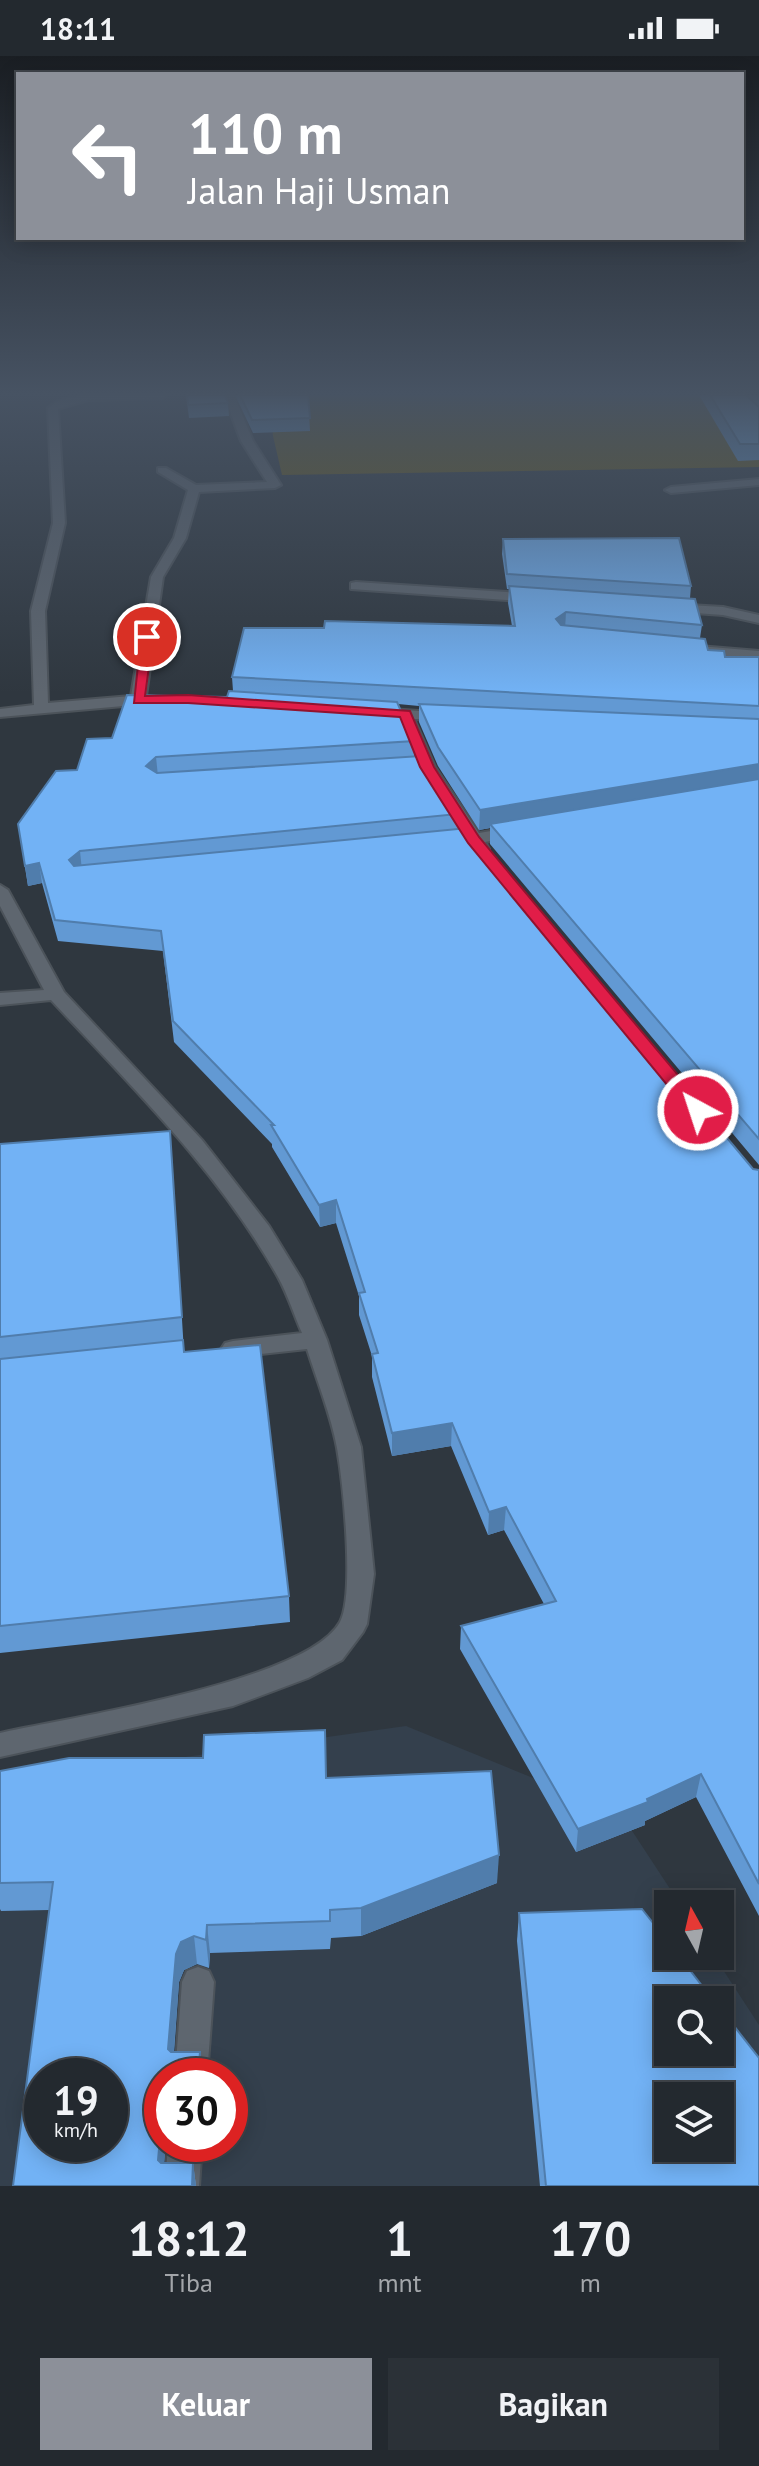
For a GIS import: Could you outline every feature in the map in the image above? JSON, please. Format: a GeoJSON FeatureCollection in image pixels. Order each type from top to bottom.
{"type":"FeatureCollection","features":[{"type":"Feature","properties":{"kind":"street"},"geometry":{"type":"LineString","coordinates":[[41,709],[38,611],[59,523],[58,494]]}},
{"type":"Feature","properties":{"kind":"street"},"geometry":{"type":"LineString","coordinates":[[138,700],[157,577],[180,538],[192,494]]}},
{"type":"Feature","properties":{"kind":"street"},"geometry":{"type":"LineString","coordinates":[[356,586],[548,599]]}},
{"type":"Feature","properties":{"kind":"street"},"geometry":{"type":"LineString","coordinates":[[659,607],[723,611],[759,619]]}},
{"type":"Feature","properties":{"kind":"street"},"geometry":{"type":"LineString","coordinates":[[685,648],[759,655]]}},
{"type":"Feature","properties":{"kind":"street"},"geometry":{"type":"LineString","coordinates":[[0,713],[163,700]]}},
{"type":"Feature","properties":{"kind":"street"},"geometry":{"type":"LineString","coordinates":[[358,711],[452,716]]}},
{"type":"Feature","properties":{"kind":"street"},"geometry":{"type":"LineString","coordinates":[[405,714],[419,767],[494,864]]}},
{"type":"Feature","properties":{"kind":"street"},"geometry":{"type":"LineString","coordinates":[[440,844],[534,829]]}},
{"type":"Feature","properties":{"kind":"street"},"geometry":{"type":"LineString","coordinates":[[0,890],[56,994],[195,1144],[261,1231],[291,1280],[316,1340],[349,1447],[361,1574],[354,1624],[332,1652],[298,1670],[233,1694],[0,1745]]}},
{"type":"Feature","properties":{"kind":"street"},"geometry":{"type":"LineString","coordinates":[[0,999],[56,994]]}},
{"type":"Feature","properties":{"kind":"street"},"geometry":{"type":"LineString","coordinates":[[165,1147],[195,1144]]}},
{"type":"Feature","properties":{"kind":"street"},"geometry":{"type":"LineString","coordinates":[[206,1352],[316,1340]]}},
{"type":"Feature","properties":{"kind":"street"},"geometry":{"type":"LineString","coordinates":[[192,2058],[198,1982]]}},
{"type":"Feature","properties":{"kind":"street"},"geometry":{"type":"LineString","coordinates":[[182,2186],[184,2162]]}},
{"type":"Feature","properties":{"kind":"shaded area"},"geometry":{"type":"Polygon","coordinates":[[[406,1726],[621,1814],[671,1890],[654,1890],[654,1970],[723,1970],[734,1986],[654,1986],[654,2066],[734,2066],[734,1987],[759,2025],[759,2186],[0,2186],[0,1783],[406,1726]]]}},
{"type":"Feature","properties":{"kind":"building"},"geometry":{"type":"Polygon","coordinates":[[[679,538],[691,586],[507,574],[503,539],[679,538]]]}},
{"type":"Feature","properties":{"kind":"building"},"geometry":{"type":"Polygon","coordinates":[[[509,586],[695,599],[702,625],[566,612],[556,619],[561,625],[705,639],[708,650],[724,651],[725,657],[759,657],[759,706],[232,677],[244,628],[324,628],[325,621],[515,626],[509,586]]]}},
{"type":"Feature","properties":{"kind":"building"},"geometry":{"type":"Polygon","coordinates":[[[229,691],[397,702],[414,741],[156,757],[146,766],[157,773],[421,756],[458,814],[80,851],[69,860],[74,866],[468,828],[753,1169],[759,1170],[759,1884],[701,1774],[647,1799],[648,1802],[578,1829],[461,1626],[556,1601],[506,1507],[489,1512],[452,1423],[392,1433],[372,1354],[378,1353],[359,1293],[365,1292],[336,1200],[319,1205],[271,1125],[274,1125],[173,1021],[161,931],[55,920],[39,863],[25,866],[18,824],[56,771],[77,770],[87,739],[112,738],[127,695],[227,697],[229,691]]]}},
{"type":"Feature","properties":{"kind":"building"},"geometry":{"type":"Polygon","coordinates":[[[419,704],[759,719],[759,764],[480,810],[438,747],[419,704]]]}},
{"type":"Feature","properties":{"kind":"building"},"geometry":{"type":"Polygon","coordinates":[[[759,779],[759,1139],[490,824],[759,779]]]}},
{"type":"Feature","properties":{"kind":"building"},"geometry":{"type":"Polygon","coordinates":[[[170,1131],[182,1317],[0,1337],[0,1144],[170,1131]]]}},
{"type":"Feature","properties":{"kind":"building"},"geometry":{"type":"Polygon","coordinates":[[[183,1340],[184,1352],[260,1345],[289,1596],[0,1626],[0,1359],[183,1340]]]}},
{"type":"Feature","properties":{"kind":"building"},"geometry":{"type":"Polygon","coordinates":[[[325,1730],[326,1778],[491,1771],[499,1855],[361,1908],[330,1910],[330,1921],[207,1925],[206,1940],[194,1936],[181,1942],[176,1954],[168,2049],[171,2052],[200,2052],[200,2058],[144,2058],[144,2162],[193,2163],[192,2186],[13,2186],[24,2102],[24,2162],[128,2162],[128,2058],[30,2058],[53,1882],[0,1883],[0,1771],[69,1758],[203,1758],[204,1735],[325,1730]]]}},
{"type":"Feature","properties":{"kind":"building"},"geometry":{"type":"Polygon","coordinates":[[[642,1909],[654,1924],[654,1970],[690,1970],[702,1986],[654,1986],[654,2066],[734,2066],[734,2026],[759,2058],[759,2186],[546,2186],[519,1913],[642,1909]]]}},
{"type":"Feature","properties":{"kind":"route"},"geometry":{"type":"LineString","coordinates":[[147,637],[138,700],[188,699],[405,714],[427,767],[474,840],[698,1110]]}}]}
